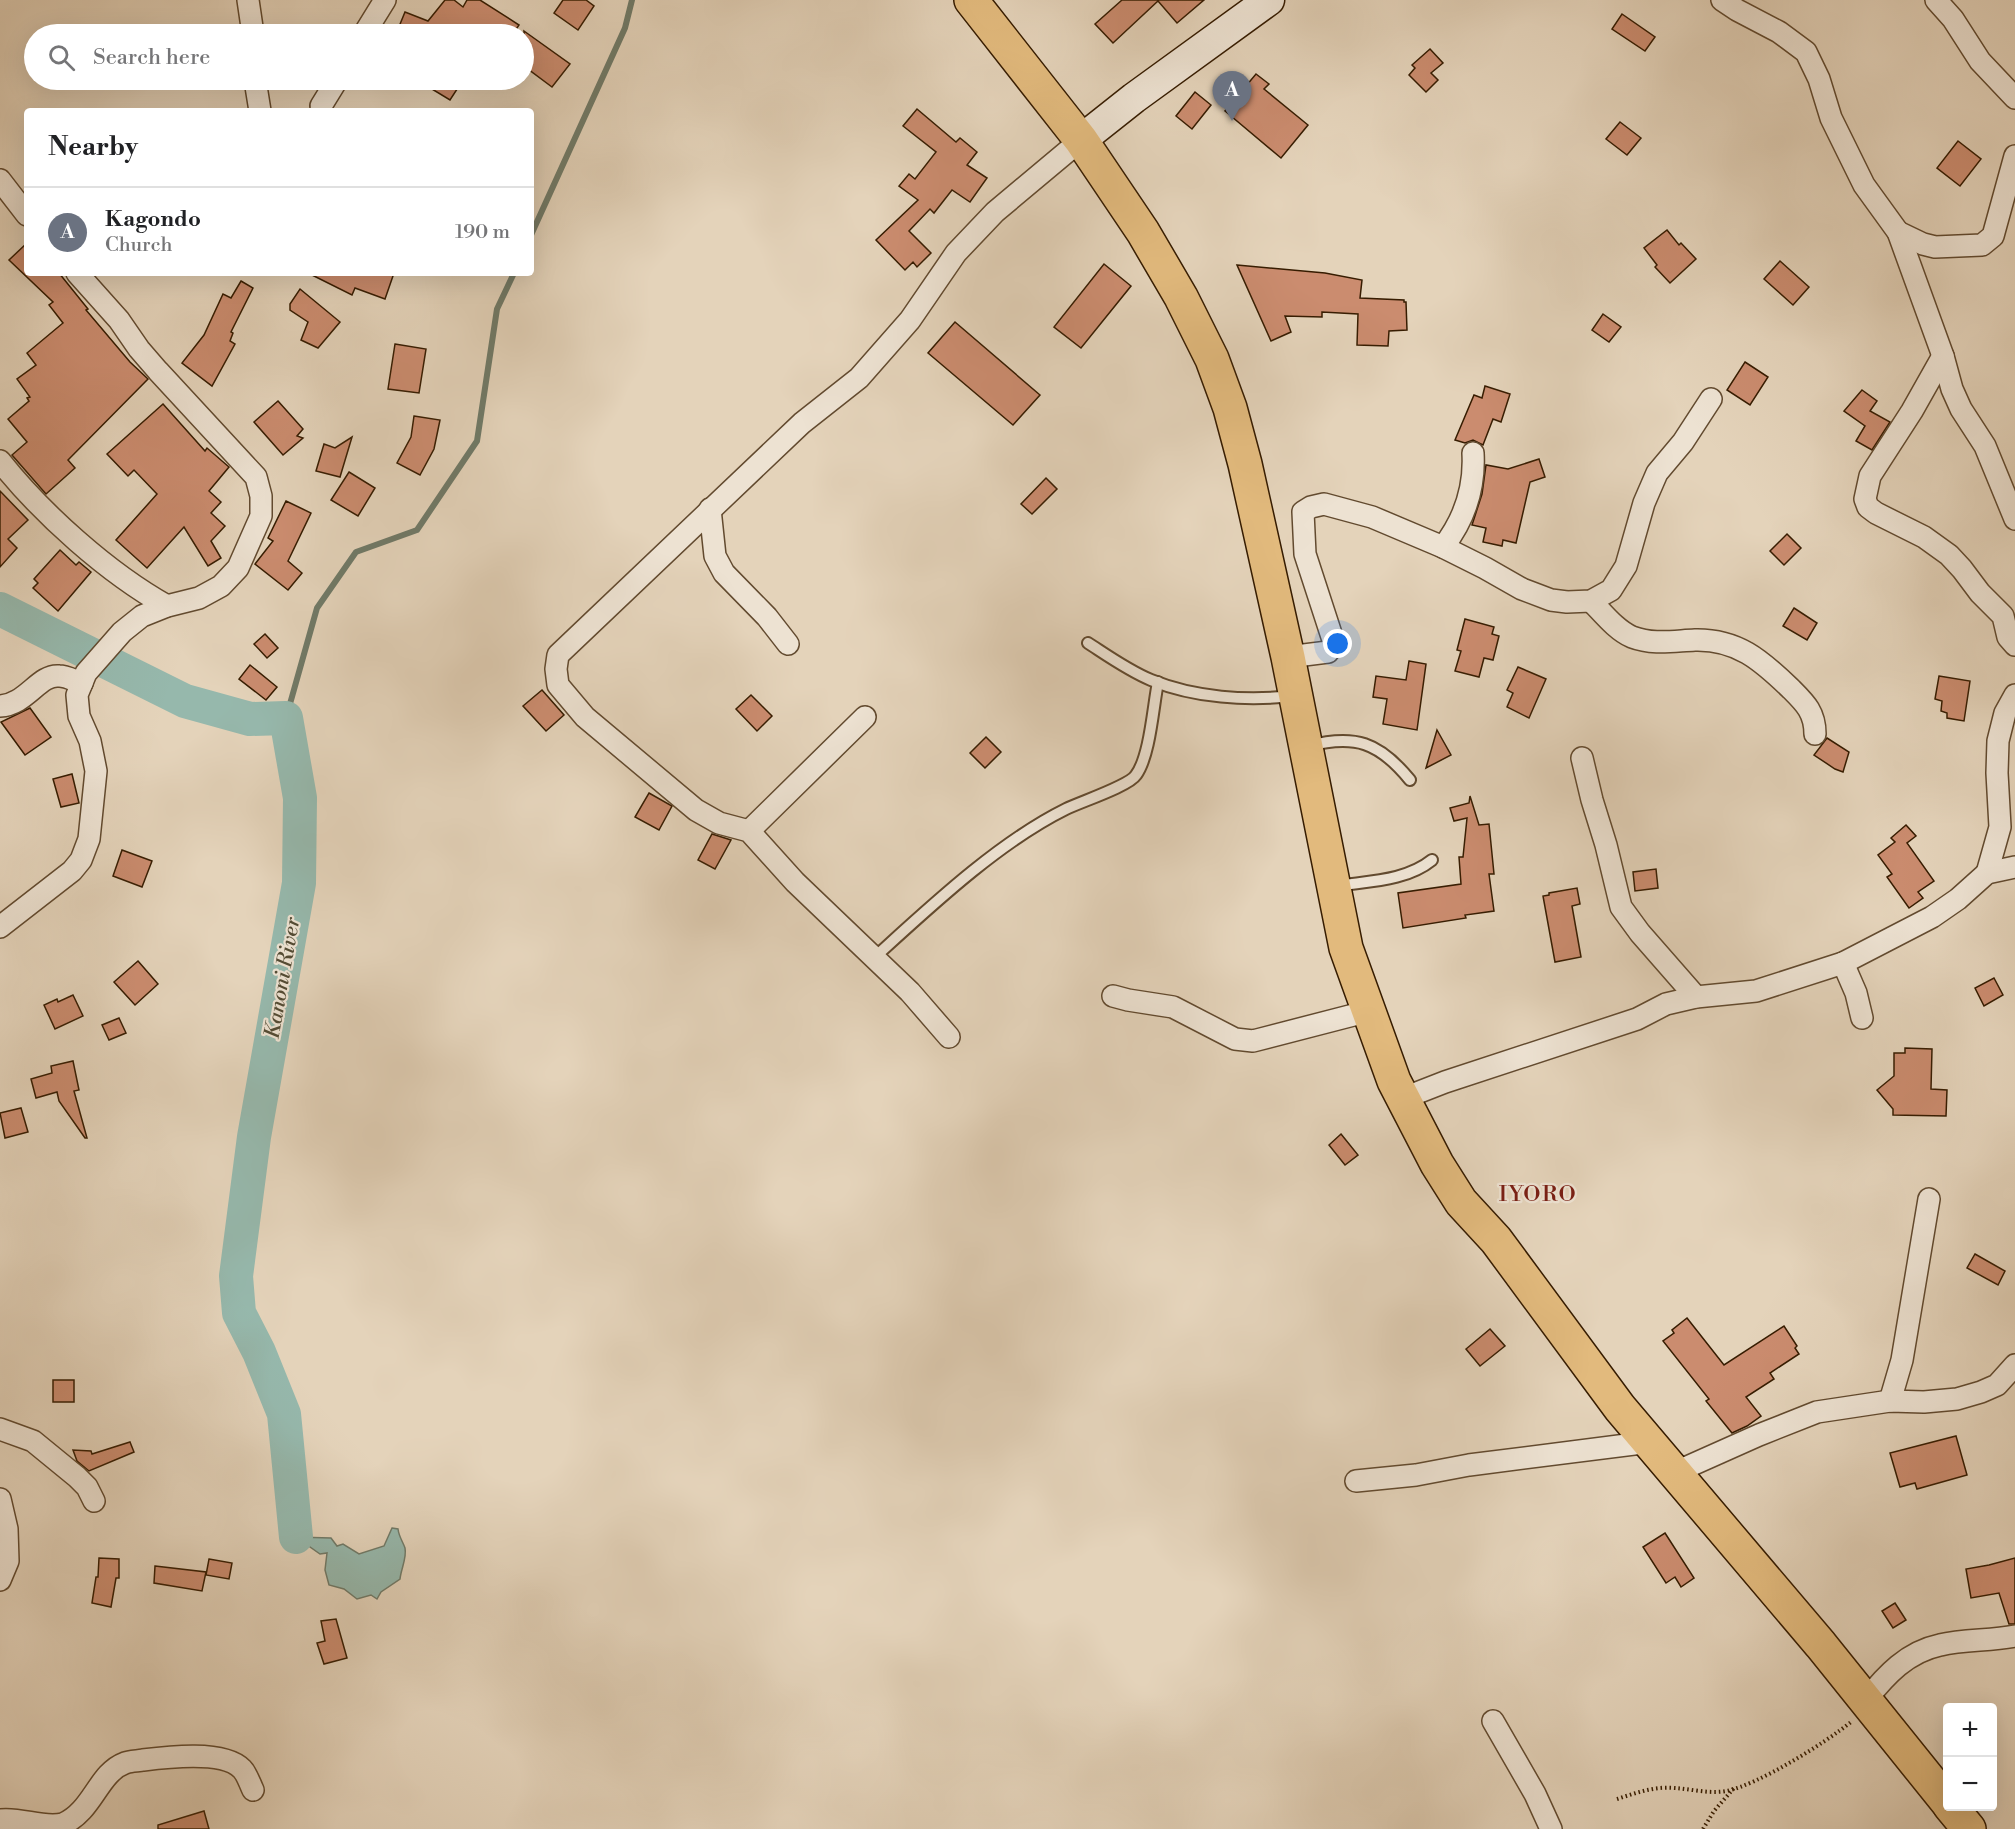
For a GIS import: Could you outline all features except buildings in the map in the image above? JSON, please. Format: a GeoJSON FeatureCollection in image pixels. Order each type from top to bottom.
{"type":"FeatureCollection","features":[{"type":"Feature","properties":{"kind":"highway"},"geometry":{"type":"LineString","coordinates":[[971,0],[1081,140],[1149,241],[1181,297],[1212,359],[1230,408],[1245,464],[1288,657],[1346,948],[1394,1082],[1437,1164],[1461,1202],[1496,1240],[1620,1408],[1676,1472],[1943,1798]]}},
{"type":"Feature","properties":{"kind":"highway"},"geometry":{"type":"LineString","coordinates":[[1954,1811],[1969,1829]]}},
{"type":"Feature","properties":{"kind":"street"},"geometry":{"type":"LineString","coordinates":[[248,0],[252,24]]}},
{"type":"Feature","properties":{"kind":"street"},"geometry":{"type":"LineString","coordinates":[[254,24],[259,0]]}},
{"type":"Feature","properties":{"kind":"street"},"geometry":{"type":"LineString","coordinates":[[370,24],[385,0]]}},
{"type":"Feature","properties":{"kind":"street"},"geometry":{"type":"LineString","coordinates":[[949,1037],[910,992],[795,882],[749,831],[719,823],[696,810],[625,753],[585,717],[558,685],[556,669],[558,655],[802,423],[859,378],[910,320],[956,253],[995,212],[1134,98],[1269,0]]}},
{"type":"Feature","properties":{"kind":"street"},"geometry":{"type":"LineString","coordinates":[[1722,0],[1779,32],[1806,52],[1819,79],[1831,118],[1864,184],[1898,232],[1943,356],[1952,389],[1961,410],[1985,446],[2015,519]]}},
{"type":"Feature","properties":{"kind":"street"},"geometry":{"type":"LineString","coordinates":[[1936,0],[1953,19],[1986,68],[2015,98]]}},
{"type":"Feature","properties":{"kind":"street"},"geometry":{"type":"LineString","coordinates":[[257,90],[260,108]]}},
{"type":"Feature","properties":{"kind":"street"},"geometry":{"type":"LineString","coordinates":[[321,106],[331,90]]}},
{"type":"Feature","properties":{"kind":"street"},"geometry":{"type":"LineString","coordinates":[[1898,232],[1923,244],[1935,246],[1982,245],[1993,236],[2015,156]]}},
{"type":"Feature","properties":{"kind":"street"},"geometry":{"type":"LineString","coordinates":[[0,180],[24,211]]}},
{"type":"Feature","properties":{"kind":"street"},"geometry":{"type":"LineString","coordinates":[[0,927],[72,872],[81,860],[89,839],[96,771],[90,741],[79,716],[77,695],[86,673],[122,632],[142,616],[167,606],[199,598],[221,586],[238,568],[261,516],[261,496],[256,477],[138,349],[119,320],[80,276]]}},
{"type":"Feature","properties":{"kind":"street"},"geometry":{"type":"LineString","coordinates":[[1943,356],[1912,411],[1870,476],[1865,499],[1868,507],[1876,513],[1924,537],[1949,555],[1980,593],[2003,616],[2008,637],[2015,645]]}},
{"type":"Feature","properties":{"kind":"street"},"geometry":{"type":"LineString","coordinates":[[1288,657],[1328,652],[1334,643],[1305,554],[1303,512],[1311,507],[1324,504],[1371,518],[1443,547],[1522,589],[1551,600],[1591,601],[1611,590],[1626,566],[1644,503],[1657,473],[1683,442],[1711,399]]}},
{"type":"Feature","properties":{"kind":"street"},"geometry":{"type":"LineString","coordinates":[[1443,547],[1455,532],[1465,511],[1474,467],[1473,453]]}},
{"type":"Feature","properties":{"kind":"street"},"geometry":{"type":"LineString","coordinates":[[0,461],[18,484],[80,542],[142,592],[167,606]]}},
{"type":"Feature","properties":{"kind":"street"},"geometry":{"type":"LineString","coordinates":[[710,509],[714,556],[724,573],[767,617],[788,644]]}},
{"type":"Feature","properties":{"kind":"street"},"geometry":{"type":"LineString","coordinates":[[1591,601],[1609,620],[1630,636],[1664,643],[1696,640],[1716,642],[1742,649],[1766,665],[1803,701],[1815,720],[1815,734]]}},
{"type":"Feature","properties":{"kind":"street"},"geometry":{"type":"LineString","coordinates":[[0,706],[9,705],[23,698],[44,680],[58,675],[82,683]]}},
{"type":"Feature","properties":{"kind":"street"},"geometry":{"type":"LineString","coordinates":[[1987,873],[2000,826],[1996,773],[1998,741],[2006,713],[2015,695]]}},
{"type":"Feature","properties":{"kind":"street"},"geometry":{"type":"LineString","coordinates":[[749,831],[865,717]]}},
{"type":"Feature","properties":{"kind":"street"},"geometry":{"type":"LineString","coordinates":[[1582,758],[1621,907],[1640,933],[1696,997]]}},
{"type":"Feature","properties":{"kind":"street"},"geometry":{"type":"LineString","coordinates":[[1404,1098],[1445,1082],[1637,1019],[1666,1004],[1696,997],[1756,991],[1843,963],[1932,918],[1987,873],[2015,867]]}},
{"type":"Feature","properties":{"kind":"street"},"geometry":{"type":"LineString","coordinates":[[1843,963],[1856,993],[1862,1018]]}},
{"type":"Feature","properties":{"kind":"street"},"geometry":{"type":"LineString","coordinates":[[1113,996],[1173,1007],[1235,1039],[1253,1041],[1369,1011]]}},
{"type":"Feature","properties":{"kind":"street"},"geometry":{"type":"LineString","coordinates":[[1890,1401],[1902,1360],[1929,1199]]}},
{"type":"Feature","properties":{"kind":"street"},"geometry":{"type":"LineString","coordinates":[[1676,1472],[1759,1435],[1817,1413],[1890,1401],[1924,1402],[1965,1397],[1997,1385],[2015,1365]]}},
{"type":"Feature","properties":{"kind":"street"},"geometry":{"type":"LineString","coordinates":[[0,1429],[33,1441],[77,1476],[87,1487],[94,1501]]}},
{"type":"Feature","properties":{"kind":"street"},"geometry":{"type":"LineString","coordinates":[[1356,1481],[1416,1475],[1469,1465],[1650,1442]]}},
{"type":"Feature","properties":{"kind":"street"},"geometry":{"type":"LineString","coordinates":[[0,1499],[7,1529],[8,1561],[0,1580]]}},
{"type":"Feature","properties":{"kind":"street"},"geometry":{"type":"LineString","coordinates":[[1868,1704],[1882,1680],[1898,1665],[1918,1652],[1941,1644],[2015,1636]]}},
{"type":"Feature","properties":{"kind":"street"},"geometry":{"type":"LineString","coordinates":[[1493,1720],[1535,1794],[1551,1829]]}},
{"type":"Feature","properties":{"kind":"street"},"geometry":{"type":"LineString","coordinates":[[0,1820],[8,1819],[51,1828],[61,1825],[80,1814],[108,1775],[124,1763],[154,1759],[192,1756],[224,1760],[242,1769],[253,1790]]}},
{"type":"Feature","properties":{"kind":"lane"},"geometry":{"type":"LineString","coordinates":[[1088,643],[1120,664],[1158,682],[1186,691],[1266,699],[1296,696]]}},
{"type":"Feature","properties":{"kind":"lane"},"geometry":{"type":"LineString","coordinates":[[875,957],[929,908],[1011,843],[1066,809],[1103,794],[1135,777],[1144,758],[1158,682]]}},
{"type":"Feature","properties":{"kind":"lane"},"geometry":{"type":"LineString","coordinates":[[1306,746],[1339,740],[1375,748],[1396,763],[1410,780]]}},
{"type":"Feature","properties":{"kind":"lane"},"geometry":{"type":"LineString","coordinates":[[1334,886],[1399,876],[1421,869],[1431,860]]}},
{"type":"Feature","properties":{"kind":"path"},"geometry":{"type":"LineString","coordinates":[[1617,1800],[1648,1788],[1674,1787],[1725,1791],[1767,1774],[1820,1743],[1841,1730],[1868,1704]]}},
{"type":"Feature","properties":{"kind":"path"},"geometry":{"type":"LineString","coordinates":[[1703,1829],[1714,1811],[1735,1787]]}},
{"type":"Feature","properties":{"kind":"water"},"geometry":{"type":"Polygon","coordinates":[[[392,1528],[398,1529],[405,1548],[405,1560],[400,1579],[381,1592],[377,1599],[371,1595],[357,1599],[344,1589],[329,1585],[325,1570],[327,1553],[320,1554],[296,1537],[331,1538],[337,1546],[343,1544],[359,1554],[384,1546],[392,1528]]]}},
{"type":"Feature","properties":{"kind":"waterway"},"geometry":{"type":"LineString","coordinates":[[534,228],[625,28],[632,0]]}},
{"type":"Feature","properties":{"kind":"waterway"},"geometry":{"type":"LineString","coordinates":[[286,718],[317,608],[356,552],[417,530],[477,441],[497,309],[513,276]]}},
{"type":"Feature","properties":{"kind":"waterway","name":"Kanoni River"},"geometry":{"type":"LineString","coordinates":[[0,609],[185,701],[250,719],[286,718],[300,798],[299,883],[254,1137],[236,1276],[239,1313],[259,1352],[284,1414],[296,1537]]}},
{"type":"Feature","properties":{"kind":"place","name":"Kagondo"},"geometry":{"type":"Point","coordinates":[1232,121]}},
{"type":"Feature","properties":{"kind":"district","name":"IYORO"},"geometry":{"type":"Point","coordinates":[1538,1193]}}]}
